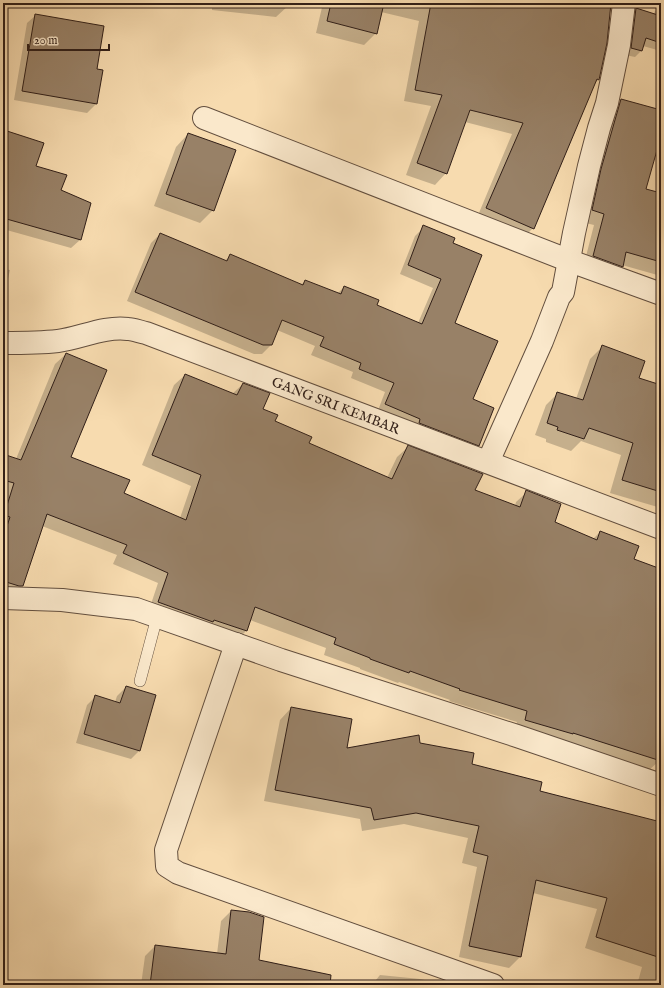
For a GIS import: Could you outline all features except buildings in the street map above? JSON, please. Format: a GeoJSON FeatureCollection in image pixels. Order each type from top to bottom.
{"type":"FeatureCollection","features":[{"type":"Feature","properties":{"kind":"street"},"geometry":{"type":"LineString","coordinates":[[488,462],[542,341],[559,297],[563,292],[589,166],[599,128],[608,103],[619,45],[624,3]]}},
{"type":"Feature","properties":{"kind":"street"},"geometry":{"type":"LineString","coordinates":[[204,118],[570,261],[661,294]]}},
{"type":"Feature","properties":{"kind":"street","name":"GANG SRI KEMBAR"},"geometry":{"type":"LineString","coordinates":[[3,343],[30,344],[59,341],[112,329],[128,329],[146,333],[661,528]]}},
{"type":"Feature","properties":{"kind":"street"},"geometry":{"type":"LineString","coordinates":[[3,598],[62,600],[136,609],[236,644],[661,784]]}},
{"type":"Feature","properties":{"kind":"street"},"geometry":{"type":"LineString","coordinates":[[236,644],[166,850],[167,866],[178,873],[492,985]]}},
{"type":"Feature","properties":{"kind":"lane"},"geometry":{"type":"LineString","coordinates":[[140,681],[157,617]]}}]}
